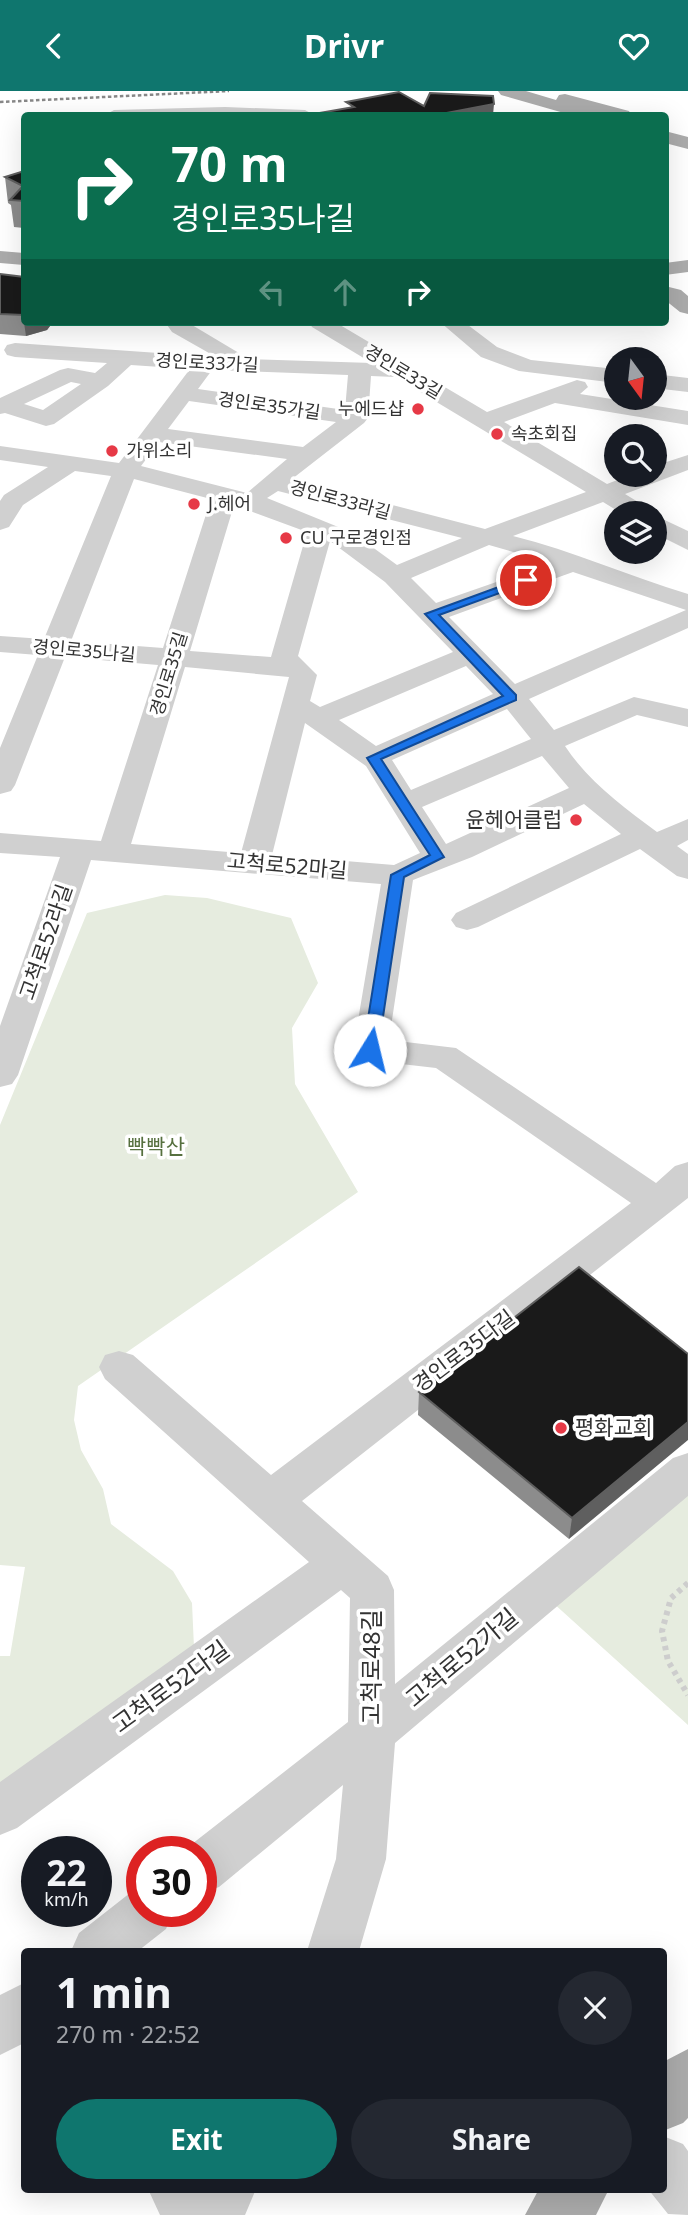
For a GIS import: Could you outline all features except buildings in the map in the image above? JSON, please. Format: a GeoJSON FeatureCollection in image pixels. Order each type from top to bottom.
{"type":"FeatureCollection","features":[{"type":"Feature","properties":{"kind":"main road"},"geometry":{"type":"LineString","coordinates":[[507,91],[590,112]]}},
{"type":"Feature","properties":{"kind":"main road"},"geometry":{"type":"LineString","coordinates":[[540,91],[593,112]]}},
{"type":"Feature","properties":{"kind":"main road"},"geometry":{"type":"LineString","coordinates":[[669,126],[688,128]]}},
{"type":"Feature","properties":{"kind":"main road"},"geometry":{"type":"LineString","coordinates":[[669,127],[688,134]]}},
{"type":"Feature","properties":{"kind":"main road"},"geometry":{"type":"LineString","coordinates":[[669,139],[688,146]]}},
{"type":"Feature","properties":{"kind":"main road"},"geometry":{"type":"LineString","coordinates":[[669,143],[688,146]]}},
{"type":"Feature","properties":{"kind":"main road"},"geometry":{"type":"LineString","coordinates":[[669,250],[688,251]]}},
{"type":"Feature","properties":{"kind":"main road"},"geometry":{"type":"LineString","coordinates":[[0,257],[21,259]]}},
{"type":"Feature","properties":{"kind":"main road"},"geometry":{"type":"LineString","coordinates":[[669,268],[688,266]]}},
{"type":"Feature","properties":{"kind":"main road"},"geometry":{"type":"LineString","coordinates":[[0,268],[21,270]]}},
{"type":"Feature","properties":{"kind":"main road"},"geometry":{"type":"LineString","coordinates":[[669,278],[688,276]]}},
{"type":"Feature","properties":{"kind":"main road"},"geometry":{"type":"LineString","coordinates":[[669,294],[688,307]]}},
{"type":"Feature","properties":{"kind":"main road"},"geometry":{"type":"LineString","coordinates":[[667,2099],[688,2077]]}},
{"type":"Feature","properties":{"kind":"main road"},"geometry":{"type":"LineString","coordinates":[[555,2215],[576,2193]]}},
{"type":"Feature","properties":{"kind":"street"},"geometry":{"type":"LineString","coordinates":[[179,326],[246,366]]}},
{"type":"Feature","properties":{"kind":"street","name":"경인로33길"},"geometry":{"type":"LineString","coordinates":[[327,326],[620,501]]}},
{"type":"Feature","properties":{"kind":"street"},"geometry":{"type":"LineString","coordinates":[[456,326],[489,352],[527,366],[604,374]]}},
{"type":"Feature","properties":{"kind":"street","name":"경인로33가길"},"geometry":{"type":"LineString","coordinates":[[15,350],[246,366],[400,370]]}},
{"type":"Feature","properties":{"kind":"street"},"geometry":{"type":"LineString","coordinates":[[2,406],[46,419],[100,381],[125,358]]}},
{"type":"Feature","properties":{"kind":"street"},"geometry":{"type":"LineString","coordinates":[[0,785],[125,471],[206,363]]}},
{"type":"Feature","properties":{"kind":"street"},"geometry":{"type":"LineString","coordinates":[[356,418],[360,370]]}},
{"type":"Feature","properties":{"kind":"street"},"geometry":{"type":"LineString","coordinates":[[486,421],[604,378]]}},
{"type":"Feature","properties":{"kind":"street"},"geometry":{"type":"LineString","coordinates":[[667,382],[688,384]]}},
{"type":"Feature","properties":{"kind":"street","name":"경인로35가길"},"geometry":{"type":"LineString","coordinates":[[183,393],[356,418]]}},
{"type":"Feature","properties":{"kind":"street"},"geometry":{"type":"LineString","coordinates":[[553,396],[688,418]]}},
{"type":"Feature","properties":{"kind":"street","name":"경인로35가길"},"geometry":{"type":"LineString","coordinates":[[237,498],[273,482],[356,418]]}},
{"type":"Feature","properties":{"kind":"street"},"geometry":{"type":"LineString","coordinates":[[152,434],[307,455]]}},
{"type":"Feature","properties":{"kind":"street"},"geometry":{"type":"LineString","coordinates":[[0,453],[125,471],[237,498],[344,538],[394,576],[530,716],[562,764],[605,808],[688,869]]}},
{"type":"Feature","properties":{"kind":"street"},"geometry":{"type":"LineString","coordinates":[[394,576],[484,538],[688,462]]}},
{"type":"Feature","properties":{"kind":"street"},"geometry":{"type":"LineString","coordinates":[[0,522],[13,501],[71,463]]}},
{"type":"Feature","properties":{"kind":"street","name":"경인로33라길"},"geometry":{"type":"LineString","coordinates":[[273,482],[550,553],[688,603]]}},
{"type":"Feature","properties":{"kind":"street","name":"경인로35길"},"geometry":{"type":"LineString","coordinates":[[113,852],[174,659],[237,498]]}},
{"type":"Feature","properties":{"kind":"street"},"geometry":{"type":"LineString","coordinates":[[254,863],[306,712],[303,675],[284,658],[321,529]]}},
{"type":"Feature","properties":{"kind":"street"},"geometry":{"type":"LineString","coordinates":[[667,530],[688,542]]}},
{"type":"Feature","properties":{"kind":"street"},"geometry":{"type":"LineString","coordinates":[[431,614],[573,563]]}},
{"type":"Feature","properties":{"kind":"street"},"geometry":{"type":"LineString","coordinates":[[373,758],[688,618]]}},
{"type":"Feature","properties":{"kind":"street","name":"경인로35나길"},"geometry":{"type":"LineString","coordinates":[[0,644],[294,667]]}},
{"type":"Feature","properties":{"kind":"street"},"geometry":{"type":"LineString","coordinates":[[306,712],[470,655]]}},
{"type":"Feature","properties":{"kind":"street"},"geometry":{"type":"LineString","coordinates":[[404,804],[634,706],[688,718]]}},
{"type":"Feature","properties":{"kind":"street"},"geometry":{"type":"LineString","coordinates":[[306,712],[373,758],[438,857]]}},
{"type":"Feature","properties":{"kind":"street"},"geometry":{"type":"LineString","coordinates":[[588,791],[461,850],[398,875],[370,1050],[444,1056],[658,1203]]}},
{"type":"Feature","properties":{"kind":"street"},"geometry":{"type":"LineString","coordinates":[[467,920],[649,840],[688,828]]}},
{"type":"Feature","properties":{"kind":"street","name":"고척로52마길"},"geometry":{"type":"LineString","coordinates":[[0,843],[398,875]]}},
{"type":"Feature","properties":{"kind":"street","name":"고척로52라길"},"geometry":{"type":"LineString","coordinates":[[0,1075],[79,849]]}},
{"type":"Feature","properties":{"kind":"street","name":"경인로35다길"},"geometry":{"type":"LineString","coordinates":[[271,1500],[658,1203],[688,1176]]}},
{"type":"Feature","properties":{"kind":"street","name":"고척로48길"},"geometry":{"type":"LineString","coordinates":[[119,1367],[372,1590],[372,1732],[361,1859],[334,1948]]}},
{"type":"Feature","properties":{"kind":"street","name":"고척로52가길"},"geometry":{"type":"LineString","coordinates":[[217,1856],[688,1471]]}},
{"type":"Feature","properties":{"kind":"street","name":"고척로52다길"},"geometry":{"type":"LineString","coordinates":[[0,1811],[342,1564]]}},
{"type":"Feature","properties":{"kind":"street"},"geometry":{"type":"LineString","coordinates":[[101,1948],[128,1927]]}},
{"type":"Feature","properties":{"kind":"street"},"geometry":{"type":"LineString","coordinates":[[0,2029],[21,2012]]}},
{"type":"Feature","properties":{"kind":"street"},"geometry":{"type":"LineString","coordinates":[[667,2169],[688,2194]]}},
{"type":"Feature","properties":{"kind":"street"},"geometry":{"type":"LineString","coordinates":[[179,2193],[194,2215]]}},
{"type":"Feature","properties":{"kind":"street"},"geometry":{"type":"LineString","coordinates":[[215,2215],[226,2193]]}},
{"type":"Feature","properties":{"kind":"path"},"geometry":{"type":"LineString","coordinates":[[688,1583],[670,1598],[662,1631],[668,1661],[688,1695]]}},
{"type":"Feature","properties":{"kind":"green space","name":"빡빡산"},"geometry":{"type":"Polygon","coordinates":[[[165,895],[207,898],[291,918],[318,983],[292,1028],[295,1084],[358,1192],[78,1386],[74,1420],[81,1450],[103,1489],[111,1524],[173,1571],[192,1603],[195,1670],[0,1811],[0,1656],[10,1656],[25,1567],[0,1565],[0,1125],[87,913],[165,895]]]}},
{"type":"Feature","properties":{"kind":"green space"},"geometry":{"type":"Polygon","coordinates":[[[688,1471],[688,1725],[541,1592],[688,1471]]]}},
{"type":"Feature","properties":{"kind":"railway"},"geometry":{"type":"LineString","coordinates":[[0,102],[229,91]]}},
{"type":"Feature","properties":{"kind":"place","name":"누에드샵"},"geometry":{"type":"Point","coordinates":[418,409]}},
{"type":"Feature","properties":{"kind":"place","name":"속초회집"},"geometry":{"type":"Point","coordinates":[497,434]}},
{"type":"Feature","properties":{"kind":"place","name":"가위소리"},"geometry":{"type":"Point","coordinates":[112,451]}},
{"type":"Feature","properties":{"kind":"place","name":"J.헤어"},"geometry":{"type":"Point","coordinates":[194,504]}},
{"type":"Feature","properties":{"kind":"place","name":"CU 구로경인점"},"geometry":{"type":"Point","coordinates":[286,538]}},
{"type":"Feature","properties":{"kind":"place","name":"윤헤어클럽"},"geometry":{"type":"Point","coordinates":[576,820]}},
{"type":"Feature","properties":{"kind":"place","name":"평화교회"},"geometry":{"type":"Point","coordinates":[561,1428]}},
{"type":"Feature","properties":{"kind":"route"},"geometry":{"type":"LineString","coordinates":[[370,1050],[398,875],[438,857],[377,760],[373,758],[511,697],[431,614],[526,580]]}}]}
